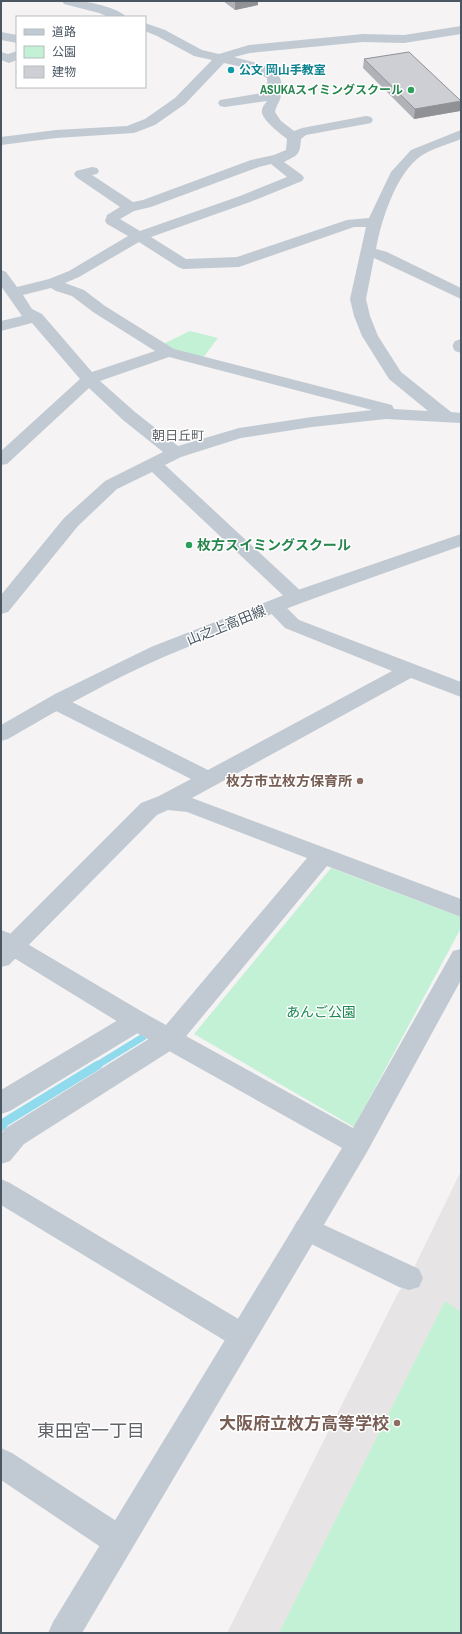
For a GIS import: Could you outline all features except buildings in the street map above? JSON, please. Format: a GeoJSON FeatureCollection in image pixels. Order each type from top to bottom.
{"type":"FeatureCollection","features":[{"type":"Feature","properties":{"kind":"street"},"geometry":{"type":"LineString","coordinates":[[68,1],[103,10],[118,16]]}},
{"type":"Feature","properties":{"kind":"street"},"geometry":{"type":"LineString","coordinates":[[146,27],[161,33],[198,53],[222,57],[255,66],[273,76],[274,96],[268,110],[269,113],[272,118],[294,138]]}},
{"type":"Feature","properties":{"kind":"street"},"geometry":{"type":"LineString","coordinates":[[1,140],[56,134],[129,130],[150,122],[180,101],[222,57],[249,50],[363,38],[404,39],[460,32]]}},
{"type":"Feature","properties":{"kind":"street"},"geometry":{"type":"LineString","coordinates":[[146,38],[161,33]]}},
{"type":"Feature","properties":{"kind":"street"},"geometry":{"type":"LineString","coordinates":[[1,36],[16,38]]}},
{"type":"Feature","properties":{"kind":"street"},"geometry":{"type":"LineString","coordinates":[[1,56],[9,59],[16,56]]}},
{"type":"Feature","properties":{"kind":"street"},"geometry":{"type":"LineString","coordinates":[[226,103],[274,96]]}},
{"type":"Feature","properties":{"kind":"street"},"geometry":{"type":"LineString","coordinates":[[366,120],[302,132],[294,138],[293,151],[290,154],[277,159],[256,163],[146,204],[130,207],[112,218],[112,221],[183,264],[239,262],[352,223],[375,222]]}},
{"type":"Feature","properties":{"kind":"street"},"geometry":{"type":"LineString","coordinates":[[454,417],[395,375],[370,336],[362,316],[358,299],[378,211],[398,172],[416,153],[461,134]]}},
{"type":"Feature","properties":{"kind":"street"},"geometry":{"type":"LineString","coordinates":[[14,293],[54,282],[74,274],[139,236],[245,199],[297,178],[277,163],[277,159]]}},
{"type":"Feature","properties":{"kind":"street"},"geometry":{"type":"LineString","coordinates":[[82,174],[130,207]]}},
{"type":"Feature","properties":{"kind":"street"},"geometry":{"type":"LineString","coordinates":[[368,252],[382,255],[461,294]]}},
{"type":"Feature","properties":{"kind":"street"},"geometry":{"type":"LineString","coordinates":[[1,275],[26,312],[36,318],[89,379],[129,416],[175,453]]}},
{"type":"Feature","properties":{"kind":"street"},"geometry":{"type":"LineString","coordinates":[[54,282],[61,288],[78,293],[99,309],[168,352],[409,415]]}},
{"type":"Feature","properties":{"kind":"street"},"geometry":{"type":"LineString","coordinates":[[1,326],[36,318]]}},
{"type":"Feature","properties":{"kind":"street"},"geometry":{"type":"LineString","coordinates":[[1,460],[89,379],[168,352]]}},
{"type":"Feature","properties":{"kind":"street"},"geometry":{"type":"LineString","coordinates":[[1,608],[71,522],[111,485],[175,453],[239,432],[312,422],[386,414],[454,417]]}},
{"type":"Feature","properties":{"kind":"street"},"geometry":{"type":"LineString","coordinates":[[153,464],[296,597]]}},
{"type":"Feature","properties":{"kind":"street","name":"山之上高田線"},"geometry":{"type":"LineString","coordinates":[[1,734],[57,703],[158,652],[296,597],[461,540]]}},
{"type":"Feature","properties":{"kind":"street"},"geometry":{"type":"LineString","coordinates":[[274,606],[292,624],[461,690]]}},
{"type":"Feature","properties":{"kind":"street"},"geometry":{"type":"LineString","coordinates":[[358,1144],[5,948],[149,809],[167,802],[409,670]]}},
{"type":"Feature","properties":{"kind":"street"},"geometry":{"type":"LineString","coordinates":[[57,703],[208,779]]}},
{"type":"Feature","properties":{"kind":"street"},"geometry":{"type":"LineString","coordinates":[[167,802],[190,805],[461,908]]}},
{"type":"Feature","properties":{"kind":"street"},"geometry":{"type":"LineString","coordinates":[[1,1153],[15,1136],[169,1039],[323,855]]}},
{"type":"Feature","properties":{"kind":"street"},"geometry":{"type":"LineString","coordinates":[[64,1633],[358,1144],[460,961]]}},
{"type":"Feature","properties":{"kind":"street"},"geometry":{"type":"LineString","coordinates":[[1,1102],[137,1021]]}},
{"type":"Feature","properties":{"kind":"street"},"geometry":{"type":"LineString","coordinates":[[1,1191],[242,1336]]}},
{"type":"Feature","properties":{"kind":"street"},"geometry":{"type":"LineString","coordinates":[[307,1229],[409,1278]]}},
{"type":"Feature","properties":{"kind":"street"},"geometry":{"type":"LineString","coordinates":[[1,1463],[119,1541]]}},
{"type":"Feature","properties":{"kind":"shaded area","name":"大阪府立枚方高等学校"},"geometry":{"type":"Polygon","coordinates":[[[461,1171],[461,1633],[227,1633],[398,1293],[409,1278],[461,1171]]]}},
{"type":"Feature","properties":{"kind":"green space"},"geometry":{"type":"Polygon","coordinates":[[[190,331],[218,338],[202,359],[161,345],[190,331]]]}},
{"type":"Feature","properties":{"kind":"green space","name":"あんご公園"},"geometry":{"type":"Polygon","coordinates":[[[331,868],[461,917],[461,928],[354,1127],[194,1034],[331,868]]]}},
{"type":"Feature","properties":{"kind":"green space","name":"大阪府立枚方高等学校"},"geometry":{"type":"Polygon","coordinates":[[[445,1301],[461,1312],[461,1633],[279,1633],[445,1301]]]}},
{"type":"Feature","properties":{"kind":"waterway"},"geometry":{"type":"LineString","coordinates":[[96,1066],[143,1037]]}},
{"type":"Feature","properties":{"kind":"waterway"},"geometry":{"type":"LineString","coordinates":[[1,1127],[5,1122],[98,1065]]}},
{"type":"Feature","properties":{"kind":"place","name":"公文 岡山手教室"},"geometry":{"type":"Point","coordinates":[231,70]}},
{"type":"Feature","properties":{"kind":"place","name":"ASUKAスイミングスクール"},"geometry":{"type":"Point","coordinates":[411,90]}},
{"type":"Feature","properties":{"kind":"place","name":"枚方スイミングスクール"},"geometry":{"type":"Point","coordinates":[189,545]}},
{"type":"Feature","properties":{"kind":"place","name":"枚方市立枚方保育所"},"geometry":{"type":"Point","coordinates":[360,781]}},
{"type":"Feature","properties":{"kind":"place","name":"大阪府立枚方高等学校"},"geometry":{"type":"Point","coordinates":[397,1423]}},
{"type":"Feature","properties":{"kind":"district","name":"朝日丘町"},"geometry":{"type":"Point","coordinates":[178,435]}},
{"type":"Feature","properties":{"kind":"district","name":"東田宮一丁目"},"geometry":{"type":"Point","coordinates":[91,1431]}}]}
